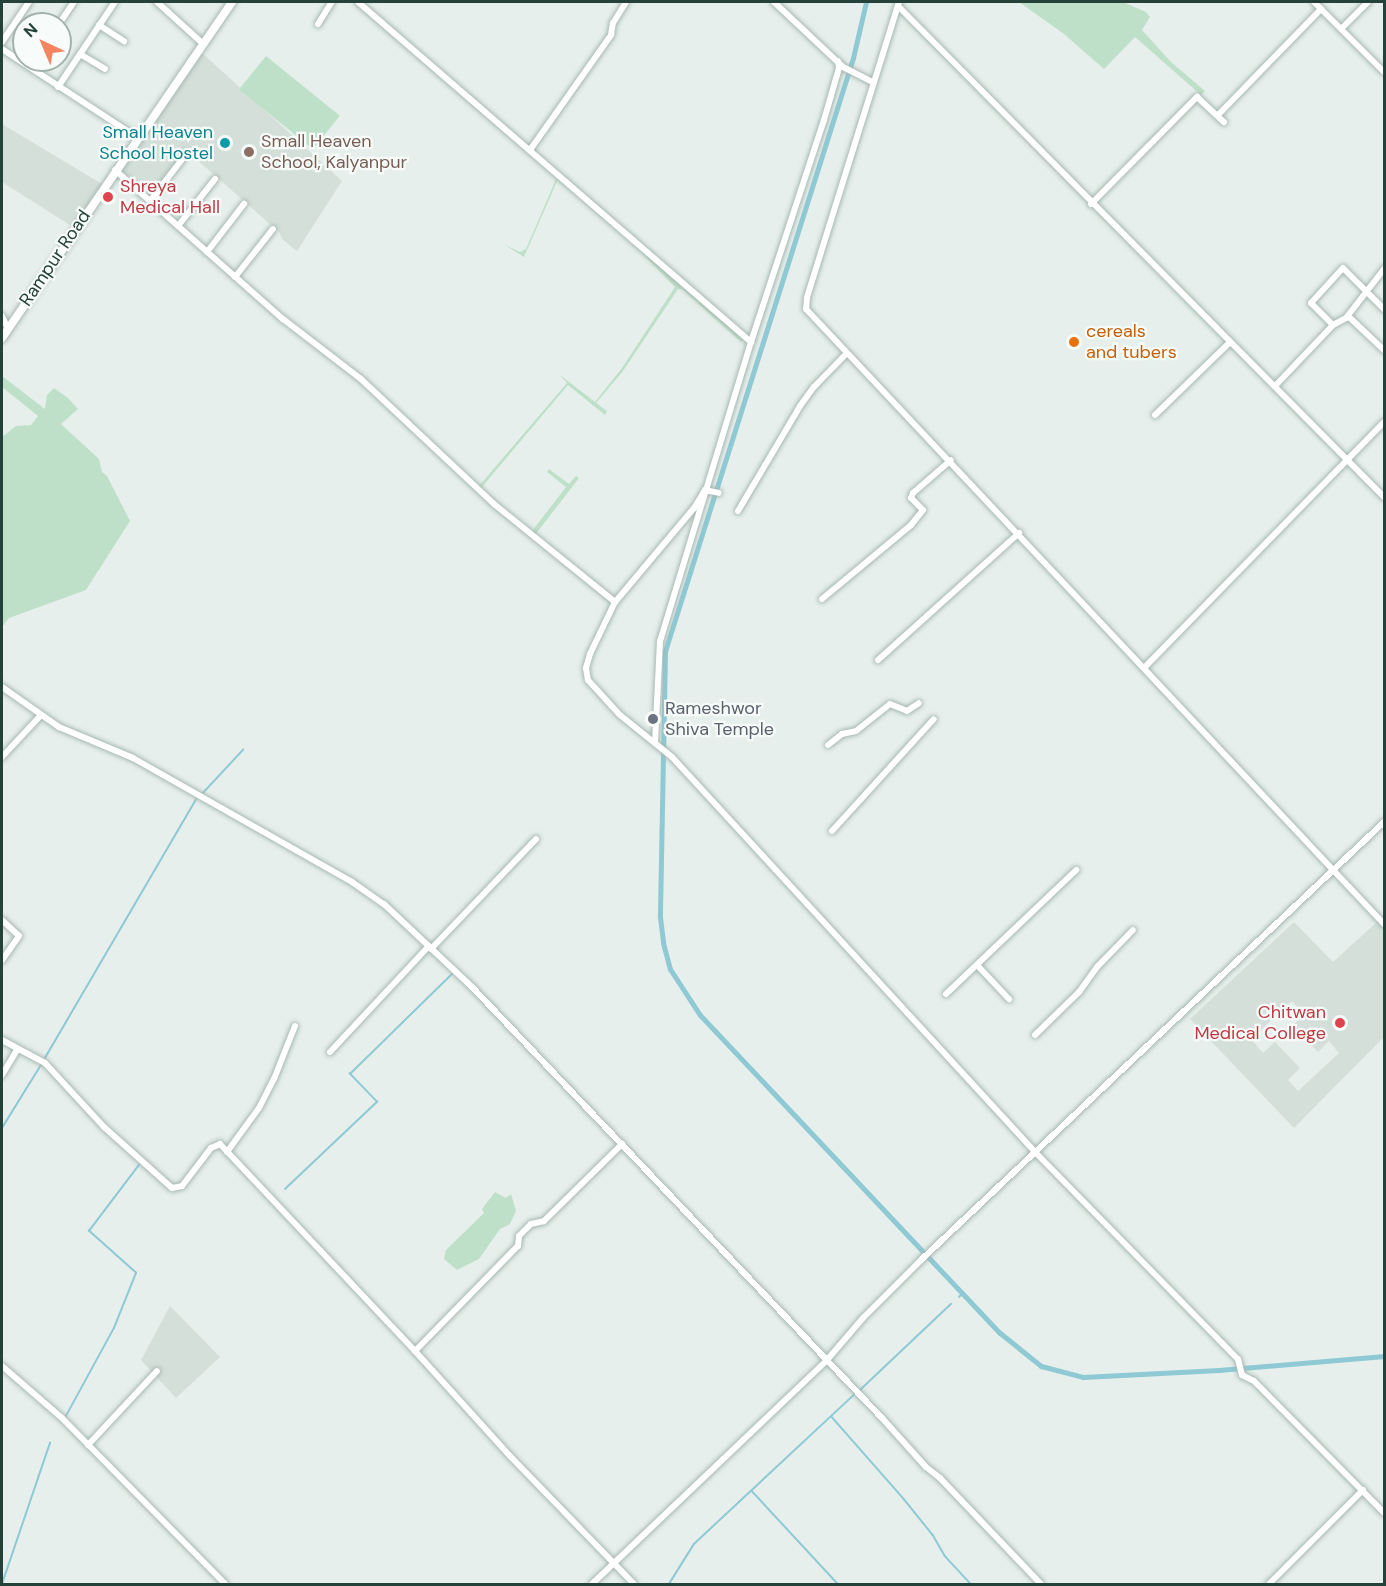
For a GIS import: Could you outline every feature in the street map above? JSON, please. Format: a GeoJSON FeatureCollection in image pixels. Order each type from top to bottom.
{"type":"FeatureCollection","features":[{"type":"Feature","properties":{"kind":"main road","name":"Rampur Road"},"geometry":{"type":"LineString","coordinates":[[2,338],[232,2]]}},
{"type":"Feature","properties":{"kind":"street"},"geometry":{"type":"LineString","coordinates":[[2,42],[28,2]]}},
{"type":"Feature","properties":{"kind":"street"},"geometry":{"type":"LineString","coordinates":[[58,87],[116,2]]}},
{"type":"Feature","properties":{"kind":"street"},"geometry":{"type":"LineString","coordinates":[[157,2],[164,4],[202,43]]}},
{"type":"Feature","properties":{"kind":"street"},"geometry":{"type":"LineString","coordinates":[[318,24],[332,2]]}},
{"type":"Feature","properties":{"kind":"street"},"geometry":{"type":"LineString","coordinates":[[358,2],[752,342]]}},
{"type":"Feature","properties":{"kind":"street"},"geometry":{"type":"LineString","coordinates":[[530,150],[611,35],[612,23],[626,2]]}},
{"type":"Feature","properties":{"kind":"street"},"geometry":{"type":"LineString","coordinates":[[774,2],[843,67],[873,82]]}},
{"type":"Feature","properties":{"kind":"street"},"geometry":{"type":"LineString","coordinates":[[1314,2],[1384,72]]}},
{"type":"Feature","properties":{"kind":"street"},"geometry":{"type":"LineString","coordinates":[[1342,28],[1368,2]]}},
{"type":"Feature","properties":{"kind":"street"},"geometry":{"type":"LineString","coordinates":[[1384,497],[1092,204],[898,4],[807,298],[807,309],[1334,868],[1384,924]]}},
{"type":"Feature","properties":{"kind":"street"},"geometry":{"type":"LineString","coordinates":[[1218,116],[1322,9]]}},
{"type":"Feature","properties":{"kind":"street"},"geometry":{"type":"LineString","coordinates":[[99,25],[124,41]]}},
{"type":"Feature","properties":{"kind":"street"},"geometry":{"type":"LineString","coordinates":[[80,54],[105,69]]}},
{"type":"Feature","properties":{"kind":"street"},"geometry":{"type":"LineString","coordinates":[[658,746],[660,641],[752,342],[825,120],[839,68],[838,61]]}},
{"type":"Feature","properties":{"kind":"street"},"geometry":{"type":"LineString","coordinates":[[36,72],[138,138]]}},
{"type":"Feature","properties":{"kind":"street"},"geometry":{"type":"LineString","coordinates":[[1092,204],[1197,97],[1224,122]]}},
{"type":"Feature","properties":{"kind":"street"},"geometry":{"type":"LineString","coordinates":[[150,201],[187,153]]}},
{"type":"Feature","properties":{"kind":"street"},"geometry":{"type":"LineString","coordinates":[[115,170],[235,277],[361,380],[494,504],[615,602]]}},
{"type":"Feature","properties":{"kind":"street"},"geometry":{"type":"LineString","coordinates":[[178,226],[215,179]]}},
{"type":"Feature","properties":{"kind":"street"},"geometry":{"type":"LineString","coordinates":[[207,252],[244,204]]}},
{"type":"Feature","properties":{"kind":"street"},"geometry":{"type":"LineString","coordinates":[[235,277],[273,229]]}},
{"type":"Feature","properties":{"kind":"street"},"geometry":{"type":"LineString","coordinates":[[1333,326],[1311,303],[1343,268],[1384,309]]}},
{"type":"Feature","properties":{"kind":"street"},"geometry":{"type":"LineString","coordinates":[[1275,386],[1333,326],[1348,316],[1384,269]]}},
{"type":"Feature","properties":{"kind":"street"},"geometry":{"type":"LineString","coordinates":[[2,316],[8,328]]}},
{"type":"Feature","properties":{"kind":"street"},"geometry":{"type":"LineString","coordinates":[[1348,316],[1384,350]]}},
{"type":"Feature","properties":{"kind":"street"},"geometry":{"type":"LineString","coordinates":[[1155,415],[1230,342]]}},
{"type":"Feature","properties":{"kind":"street"},"geometry":{"type":"LineString","coordinates":[[738,511],[800,406],[814,387],[847,353]]}},
{"type":"Feature","properties":{"kind":"street"},"geometry":{"type":"LineString","coordinates":[[1145,667],[1384,422]]}},
{"type":"Feature","properties":{"kind":"street"},"geometry":{"type":"LineString","coordinates":[[822,599],[911,525],[923,510],[911,498],[913,493],[951,460]]}},
{"type":"Feature","properties":{"kind":"street"},"geometry":{"type":"LineString","coordinates":[[707,491],[615,602],[590,654],[587,675],[592,686],[620,715],[672,757],[1036,1153],[1241,1364],[1242,1373],[1254,1381],[1384,1513]]}},
{"type":"Feature","properties":{"kind":"street"},"geometry":{"type":"LineString","coordinates":[[707,491],[718,493]]}},
{"type":"Feature","properties":{"kind":"street"},"geometry":{"type":"LineString","coordinates":[[879,660],[1019,533]]}},
{"type":"Feature","properties":{"kind":"street"},"geometry":{"type":"LineString","coordinates":[[2,688],[59,727],[133,758],[352,882],[384,904],[430,947],[622,1144],[926,1467],[940,1478],[1041,1584]]}},
{"type":"Feature","properties":{"kind":"street"},"geometry":{"type":"LineString","coordinates":[[828,745],[842,734],[856,731],[890,704],[907,711],[919,703]]}},
{"type":"Feature","properties":{"kind":"street"},"geometry":{"type":"LineString","coordinates":[[2,757],[41,715]]}},
{"type":"Feature","properties":{"kind":"street"},"geometry":{"type":"LineString","coordinates":[[832,831],[934,719]]}},
{"type":"Feature","properties":{"kind":"street"},"geometry":{"type":"LineString","coordinates":[[592,1584],[827,1360],[863,1318],[921,1260],[1334,868],[1384,825]]}},
{"type":"Feature","properties":{"kind":"street"},"geometry":{"type":"LineString","coordinates":[[330,1052],[536,838]]}},
{"type":"Feature","properties":{"kind":"street"},"geometry":{"type":"LineString","coordinates":[[946,994],[1076,870]]}},
{"type":"Feature","properties":{"kind":"street"},"geometry":{"type":"LineString","coordinates":[[2,920],[19,936],[2,960]]}},
{"type":"Feature","properties":{"kind":"street"},"geometry":{"type":"LineString","coordinates":[[1035,1035],[1079,992],[1098,966],[1133,930]]}},
{"type":"Feature","properties":{"kind":"street"},"geometry":{"type":"LineString","coordinates":[[976,965],[1009,999]]}},
{"type":"Feature","properties":{"kind":"street"},"geometry":{"type":"LineString","coordinates":[[227,1152],[259,1108],[274,1079],[295,1026]]}},
{"type":"Feature","properties":{"kind":"street"},"geometry":{"type":"LineString","coordinates":[[2,1040],[45,1063],[104,1127],[172,1188],[182,1186],[211,1148],[220,1144],[415,1351],[510,1456],[634,1584]]}},
{"type":"Feature","properties":{"kind":"street"},"geometry":{"type":"LineString","coordinates":[[2,1076],[17,1050]]}},
{"type":"Feature","properties":{"kind":"street"},"geometry":{"type":"LineString","coordinates":[[415,1351],[518,1246],[519,1236],[531,1224],[544,1221],[622,1144]]}},
{"type":"Feature","properties":{"kind":"street"},"geometry":{"type":"LineString","coordinates":[[2,1366],[88,1445],[225,1584]]}},
{"type":"Feature","properties":{"kind":"street"},"geometry":{"type":"LineString","coordinates":[[88,1445],[157,1371]]}},
{"type":"Feature","properties":{"kind":"street"},"geometry":{"type":"LineString","coordinates":[[1269,1584],[1362,1490]]}},
{"type":"Feature","properties":{"kind":"shaded area","name":"Small Heaven School, Kalyanpur"},"geometry":{"type":"Polygon","coordinates":[[[201,52],[342,181],[297,251],[282,239],[280,233],[187,151],[151,196],[121,169],[201,52]]]}},
{"type":"Feature","properties":{"kind":"shaded area"},"geometry":{"type":"Polygon","coordinates":[[[2,124],[102,184],[73,227],[2,182],[2,124]]]}},
{"type":"Feature","properties":{"kind":"shaded area","name":"Chitwan Medical College"},"geometry":{"type":"Polygon","coordinates":[[[1378,921],[1384,928],[1384,1037],[1294,1128],[1190,1019],[1294,922],[1333,962],[1378,921]],[[1292,1001],[1251,1039],[1263,1053],[1275,1042],[1300,1068],[1288,1080],[1298,1091],[1339,1053],[1329,1041],[1318,1052],[1293,1025],[1304,1014],[1292,1001]]]}},
{"type":"Feature","properties":{"kind":"shaded area"},"geometry":{"type":"Polygon","coordinates":[[[170,1306],[220,1357],[176,1398],[141,1360],[170,1306]]]}},
{"type":"Feature","properties":{"kind":"green space"},"geometry":{"type":"Polygon","coordinates":[[[1019,2],[1123,2],[1146,12],[1150,17],[1142,30],[1171,62],[1205,91],[1201,95],[1135,37],[1104,69],[1064,34],[1019,2]]]}},
{"type":"Feature","properties":{"kind":"green space"},"geometry":{"type":"Polygon","coordinates":[[[266,56],[340,116],[313,149],[239,89],[266,56]]]}},
{"type":"Feature","properties":{"kind":"green space"},"geometry":{"type":"Polygon","coordinates":[[[557,177],[744,340],[741,342],[682,289],[678,289],[623,371],[596,403],[607,411],[605,415],[568,385],[481,488],[479,486],[567,383],[560,375],[595,402],[622,368],[675,287],[636,247],[558,179],[524,257],[505,245],[520,252],[526,249],[557,177]]]}},
{"type":"Feature","properties":{"kind":"green space"},"geometry":{"type":"Polygon","coordinates":[[[2,376],[45,409],[47,395],[54,388],[78,409],[61,424],[99,459],[102,472],[107,476],[130,521],[86,590],[9,618],[2,627],[2,437],[16,426],[31,425],[38,416],[2,387],[2,376]]]}},
{"type":"Feature","properties":{"kind":"green space"},"geometry":{"type":"Polygon","coordinates":[[[549,469],[569,484],[576,476],[579,478],[535,535],[532,531],[566,487],[547,472],[549,469]]]}},
{"type":"Feature","properties":{"kind":"green space"},"geometry":{"type":"Polygon","coordinates":[[[495,1192],[506,1198],[511,1194],[516,1211],[510,1224],[500,1229],[479,1259],[457,1270],[444,1259],[446,1250],[484,1213],[482,1209],[495,1192]]]}},
{"type":"Feature","properties":{"kind":"waterway"},"geometry":{"type":"LineString","coordinates":[[866,2],[853,58],[665,651],[660,917],[663,943],[670,969],[700,1015],[1000,1333],[1041,1366],[1083,1377],[1219,1370],[1384,1356]]}},
{"type":"Feature","properties":{"kind":"waterway"},"geometry":{"type":"LineString","coordinates":[[203,793],[243,750]]}},
{"type":"Feature","properties":{"kind":"waterway"},"geometry":{"type":"LineString","coordinates":[[45,1058],[196,800]]}},
{"type":"Feature","properties":{"kind":"waterway"},"geometry":{"type":"LineString","coordinates":[[285,1189],[377,1102],[350,1074],[452,974]]}},
{"type":"Feature","properties":{"kind":"waterway"},"geometry":{"type":"LineString","coordinates":[[2,1128],[41,1065]]}},
{"type":"Feature","properties":{"kind":"waterway"},"geometry":{"type":"LineString","coordinates":[[66,1416],[114,1328],[136,1273],[89,1231],[139,1165]]}},
{"type":"Feature","properties":{"kind":"waterway"},"geometry":{"type":"LineString","coordinates":[[959,1297],[962,1294]]}},
{"type":"Feature","properties":{"kind":"waterway"},"geometry":{"type":"LineString","coordinates":[[860,1390],[951,1304]]}},
{"type":"Feature","properties":{"kind":"waterway"},"geometry":{"type":"LineString","coordinates":[[669,1584],[694,1544],[856,1393]]}},
{"type":"Feature","properties":{"kind":"waterway"},"geometry":{"type":"LineString","coordinates":[[832,1417],[904,1499],[933,1535],[945,1556],[971,1584]]}},
{"type":"Feature","properties":{"kind":"waterway"},"geometry":{"type":"LineString","coordinates":[[2,1584],[50,1443]]}},
{"type":"Feature","properties":{"kind":"waterway"},"geometry":{"type":"LineString","coordinates":[[752,1491],[838,1584]]}},
{"type":"Feature","properties":{"kind":"place","name":"Small Heaven School Hostel"},"geometry":{"type":"Point","coordinates":[225,143]}},
{"type":"Feature","properties":{"kind":"place","name":"Small Heaven School, Kalyanpur"},"geometry":{"type":"Point","coordinates":[249,152]}},
{"type":"Feature","properties":{"kind":"place","name":"Shreya Medical Hall"},"geometry":{"type":"Point","coordinates":[108,197]}},
{"type":"Feature","properties":{"kind":"place","name":"cereals and tubers"},"geometry":{"type":"Point","coordinates":[1074,342]}},
{"type":"Feature","properties":{"kind":"place","name":"Rameshwor Shiva Temple"},"geometry":{"type":"Point","coordinates":[653,719]}},
{"type":"Feature","properties":{"kind":"place","name":"Chitwan Medical College"},"geometry":{"type":"Point","coordinates":[1340,1023]}}]}
